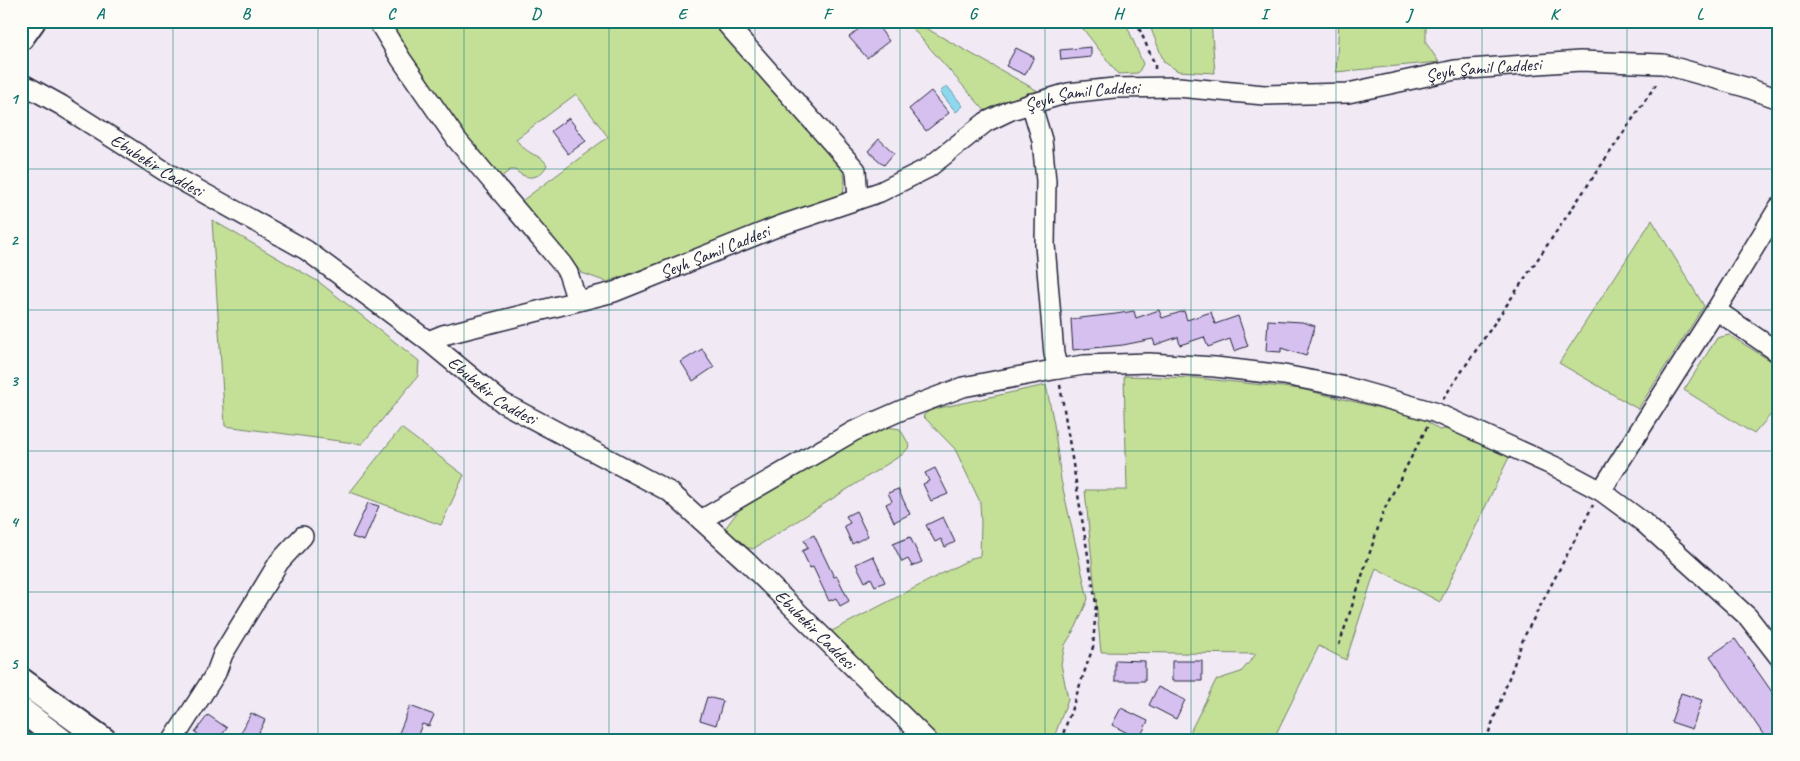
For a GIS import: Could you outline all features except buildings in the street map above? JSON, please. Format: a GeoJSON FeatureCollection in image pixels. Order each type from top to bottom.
{"type":"FeatureCollection","features":[{"type":"Feature","properties":{"kind":"main road"},"geometry":{"type":"LineString","coordinates":[[21,38],[33,21]]}},
{"type":"Feature","properties":{"kind":"main road"},"geometry":{"type":"LineString","coordinates":[[21,680],[104,740]]}},
{"type":"Feature","properties":{"kind":"main road"},"geometry":{"type":"LineString","coordinates":[[21,710],[61,740]]}},
{"type":"Feature","properties":{"kind":"street"},"geometry":{"type":"LineString","coordinates":[[378,21],[401,59],[457,140],[562,264],[568,273],[577,301]]}},
{"type":"Feature","properties":{"kind":"street"},"geometry":{"type":"LineString","coordinates":[[724,21],[856,170],[858,200]]}},
{"type":"Feature","properties":{"kind":"street","name":"Şeyh Şamil Caddesi"},"geometry":{"type":"LineString","coordinates":[[428,342],[443,335],[614,292],[779,226],[880,192],[919,174],[986,122],[1031,103],[1068,93],[1114,88],[1178,87],[1264,95],[1348,93],[1455,70],[1580,61],[1663,64],[1745,87],[1779,99]]}},
{"type":"Feature","properties":{"kind":"street","name":"Ebubekir Caddesi"},"geometry":{"type":"LineString","coordinates":[[21,83],[61,105],[166,172],[306,250],[428,342],[503,403],[670,492],[748,562],[927,740]]}},
{"type":"Feature","properties":{"kind":"street"},"geometry":{"type":"LineString","coordinates":[[1031,103],[1042,140],[1046,181],[1045,245],[1054,354],[1058,369]]}},
{"type":"Feature","properties":{"kind":"street"},"geometry":{"type":"LineString","coordinates":[[1601,491],[1779,207]]}},
{"type":"Feature","properties":{"kind":"street"},"geometry":{"type":"LineString","coordinates":[[1716,310],[1779,353]]}},
{"type":"Feature","properties":{"kind":"street"},"geometry":{"type":"LineString","coordinates":[[702,520],[854,431],[962,387],[1084,365],[1149,363],[1215,366],[1284,375],[1346,387],[1434,412],[1558,468],[1601,491],[1643,522],[1748,617],[1779,657]]}},
{"type":"Feature","properties":{"kind":"street"},"geometry":{"type":"LineString","coordinates":[[173,740],[216,672],[223,654],[280,562],[303,536]]}},
{"type":"Feature","properties":{"kind":"path"},"geometry":{"type":"LineString","coordinates":[[1136,21],[1155,65],[1156,88]]}},
{"type":"Feature","properties":{"kind":"path"},"geometry":{"type":"LineString","coordinates":[[1339,645],[1384,510],[1434,412],[1657,84]]}},
{"type":"Feature","properties":{"kind":"path"},"geometry":{"type":"LineString","coordinates":[[1058,369],[1096,604],[1093,647],[1061,740]]}},
{"type":"Feature","properties":{"kind":"path"},"geometry":{"type":"LineString","coordinates":[[1486,740],[1524,637],[1601,491]]}},
{"type":"Feature","properties":{"kind":"green space"},"geometry":{"type":"Polygon","coordinates":[[[385,21],[715,21],[842,167],[845,179],[843,194],[834,200],[607,282],[582,273],[519,203],[608,137],[576,94],[516,139],[527,151],[545,162],[547,165],[544,170],[537,176],[529,177],[515,170],[510,170],[500,178],[487,160],[464,139],[385,21]]]}},
{"type":"Feature","properties":{"kind":"green space"},"geometry":{"type":"Polygon","coordinates":[[[906,21],[913,21],[1038,91],[986,112],[906,21]]]}},
{"type":"Feature","properties":{"kind":"green space"},"geometry":{"type":"Polygon","coordinates":[[[1077,21],[1125,21],[1143,64],[1138,73],[1118,74],[1077,21]]]}},
{"type":"Feature","properties":{"kind":"green space"},"geometry":{"type":"Polygon","coordinates":[[[1148,21],[1211,21],[1215,73],[1178,71],[1164,62],[1148,21]]]}},
{"type":"Feature","properties":{"kind":"green space"},"geometry":{"type":"Polygon","coordinates":[[[1339,21],[1426,21],[1426,43],[1439,62],[1336,72],[1339,21]]]}},
{"type":"Feature","properties":{"kind":"green space"},"geometry":{"type":"Polygon","coordinates":[[[212,220],[319,282],[419,361],[418,376],[362,444],[225,426],[212,220]]]}},
{"type":"Feature","properties":{"kind":"green space"},"geometry":{"type":"Polygon","coordinates":[[[1652,220],[1704,306],[1638,409],[1559,363],[1652,220]]]}},
{"type":"Feature","properties":{"kind":"green space"},"geometry":{"type":"Polygon","coordinates":[[[1729,335],[1779,366],[1779,405],[1754,434],[1684,390],[1717,338],[1729,335]]]}},
{"type":"Feature","properties":{"kind":"green space"},"geometry":{"type":"Polygon","coordinates":[[[1124,376],[1196,378],[1301,389],[1422,418],[1439,430],[1451,428],[1510,455],[1440,602],[1376,568],[1346,660],[1319,646],[1273,740],[1186,740],[1216,680],[1241,672],[1256,654],[1101,652],[1085,490],[1127,490],[1124,376]]]}},
{"type":"Feature","properties":{"kind":"green space"},"geometry":{"type":"Polygon","coordinates":[[[1046,385],[1054,424],[1061,480],[1088,599],[1076,627],[1065,645],[1061,664],[1068,699],[1053,740],[938,740],[830,632],[972,558],[980,556],[980,502],[955,449],[923,416],[930,410],[1046,385]]]}},
{"type":"Feature","properties":{"kind":"green space"},"geometry":{"type":"Polygon","coordinates":[[[887,427],[900,429],[910,446],[903,454],[753,549],[737,545],[723,531],[739,510],[804,467],[859,438],[887,427]]]}},
{"type":"Feature","properties":{"kind":"green space"},"geometry":{"type":"Polygon","coordinates":[[[401,428],[464,475],[441,525],[350,492],[401,428]]]}},
{"type":"Feature","properties":{"kind":"water"},"geometry":{"type":"Polygon","coordinates":[[[947,86],[963,106],[956,112],[940,92],[947,86]]]}}]}
